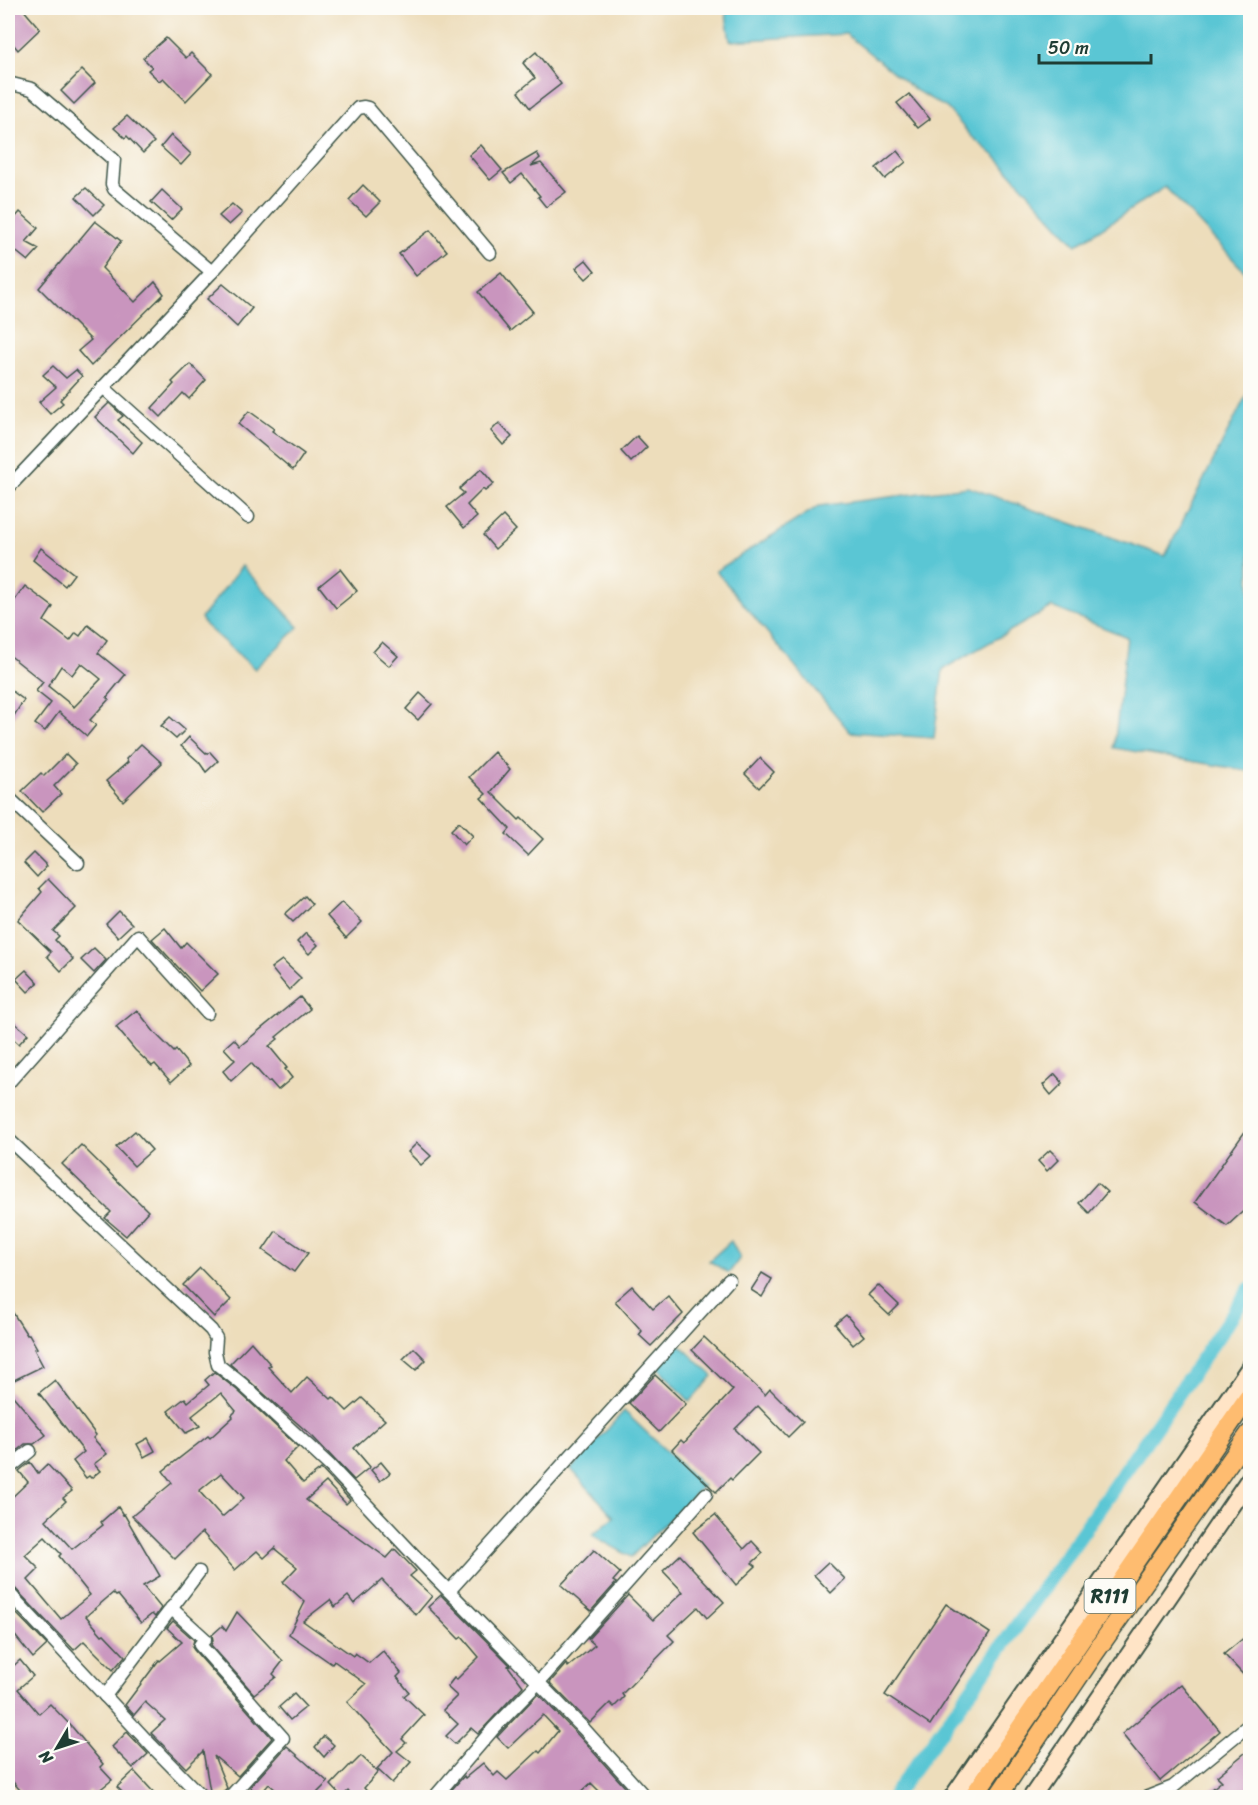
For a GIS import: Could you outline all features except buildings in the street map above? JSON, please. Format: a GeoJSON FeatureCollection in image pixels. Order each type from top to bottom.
{"type":"FeatureCollection","features":[{"type":"Feature","properties":{"kind":"main road","name":"R111"},"geometry":{"type":"LineString","coordinates":[[972,1797],[1251,1395]]}},
{"type":"Feature","properties":{"kind":"main road","name":"R111"},"geometry":{"type":"LineString","coordinates":[[997,1797],[1094,1654],[1251,1433]]}},
{"type":"Feature","properties":{"kind":"street"},"geometry":{"type":"LineString","coordinates":[[8,82],[32,89],[114,160],[112,184],[114,189],[212,272]]}},
{"type":"Feature","properties":{"kind":"street"},"geometry":{"type":"LineString","coordinates":[[8,488],[212,272],[358,108],[363,106],[368,108],[490,253]]}},
{"type":"Feature","properties":{"kind":"street"},"geometry":{"type":"LineString","coordinates":[[103,387],[248,517]]}},
{"type":"Feature","properties":{"kind":"street"},"geometry":{"type":"LineString","coordinates":[[8,797],[78,863]]}},
{"type":"Feature","properties":{"kind":"street"},"geometry":{"type":"LineString","coordinates":[[8,1083],[138,936],[207,1013]]}},
{"type":"Feature","properties":{"kind":"street"},"geometry":{"type":"LineString","coordinates":[[8,1139],[212,1330],[216,1338],[215,1352],[218,1365],[242,1384],[330,1466],[584,1729],[646,1797]]}},
{"type":"Feature","properties":{"kind":"street"},"geometry":{"type":"LineString","coordinates":[[449,1591],[729,1280]]}},
{"type":"Feature","properties":{"kind":"street"},"geometry":{"type":"LineString","coordinates":[[952,1797],[1251,1367]]}},
{"type":"Feature","properties":{"kind":"street"},"geometry":{"type":"LineString","coordinates":[[8,1469],[30,1451]]}},
{"type":"Feature","properties":{"kind":"street"},"geometry":{"type":"LineString","coordinates":[[1031,1797],[1251,1478]]}},
{"type":"Feature","properties":{"kind":"street"},"geometry":{"type":"LineString","coordinates":[[434,1797],[706,1494]]}},
{"type":"Feature","properties":{"kind":"street"},"geometry":{"type":"LineString","coordinates":[[105,1696],[199,1572]]}},
{"type":"Feature","properties":{"kind":"street"},"geometry":{"type":"LineString","coordinates":[[8,1592],[203,1797]]}},
{"type":"Feature","properties":{"kind":"street"},"geometry":{"type":"LineString","coordinates":[[171,1608],[205,1639],[200,1645],[283,1738],[229,1797]]}},
{"type":"Feature","properties":{"kind":"street"},"geometry":{"type":"LineString","coordinates":[[1145,1797],[1173,1787],[1251,1724]]}},
{"type":"Feature","properties":{"kind":"water"},"geometry":{"type":"Polygon","coordinates":[[[725,8],[1250,8],[1250,277],[1165,187],[1076,245],[997,158],[971,136],[947,108],[915,90],[846,34],[730,41],[725,8]]]}},
{"type":"Feature","properties":{"kind":"water"},"geometry":{"type":"Polygon","coordinates":[[[1250,388],[1250,771],[1114,748],[1127,637],[1052,607],[943,669],[934,738],[850,732],[716,571],[819,506],[968,487],[1165,556],[1250,388]]]}},
{"type":"Feature","properties":{"kind":"water"},"geometry":{"type":"Polygon","coordinates":[[[242,566],[299,627],[255,669],[205,625],[201,618],[242,566]]]}},
{"type":"Feature","properties":{"kind":"water"},"geometry":{"type":"Polygon","coordinates":[[[731,1241],[740,1258],[729,1273],[709,1261],[731,1241]]]}},
{"type":"Feature","properties":{"kind":"water"},"geometry":{"type":"Polygon","coordinates":[[[679,1344],[713,1376],[690,1402],[657,1366],[679,1344]]]}},
{"type":"Feature","properties":{"kind":"water"},"geometry":{"type":"Polygon","coordinates":[[[624,1411],[703,1486],[631,1557],[592,1535],[614,1517],[571,1469],[624,1411]]]}},
{"type":"Feature","properties":{"kind":"waterway"},"geometry":{"type":"LineString","coordinates":[[892,1798],[1029,1609],[1250,1289]]}}]}
